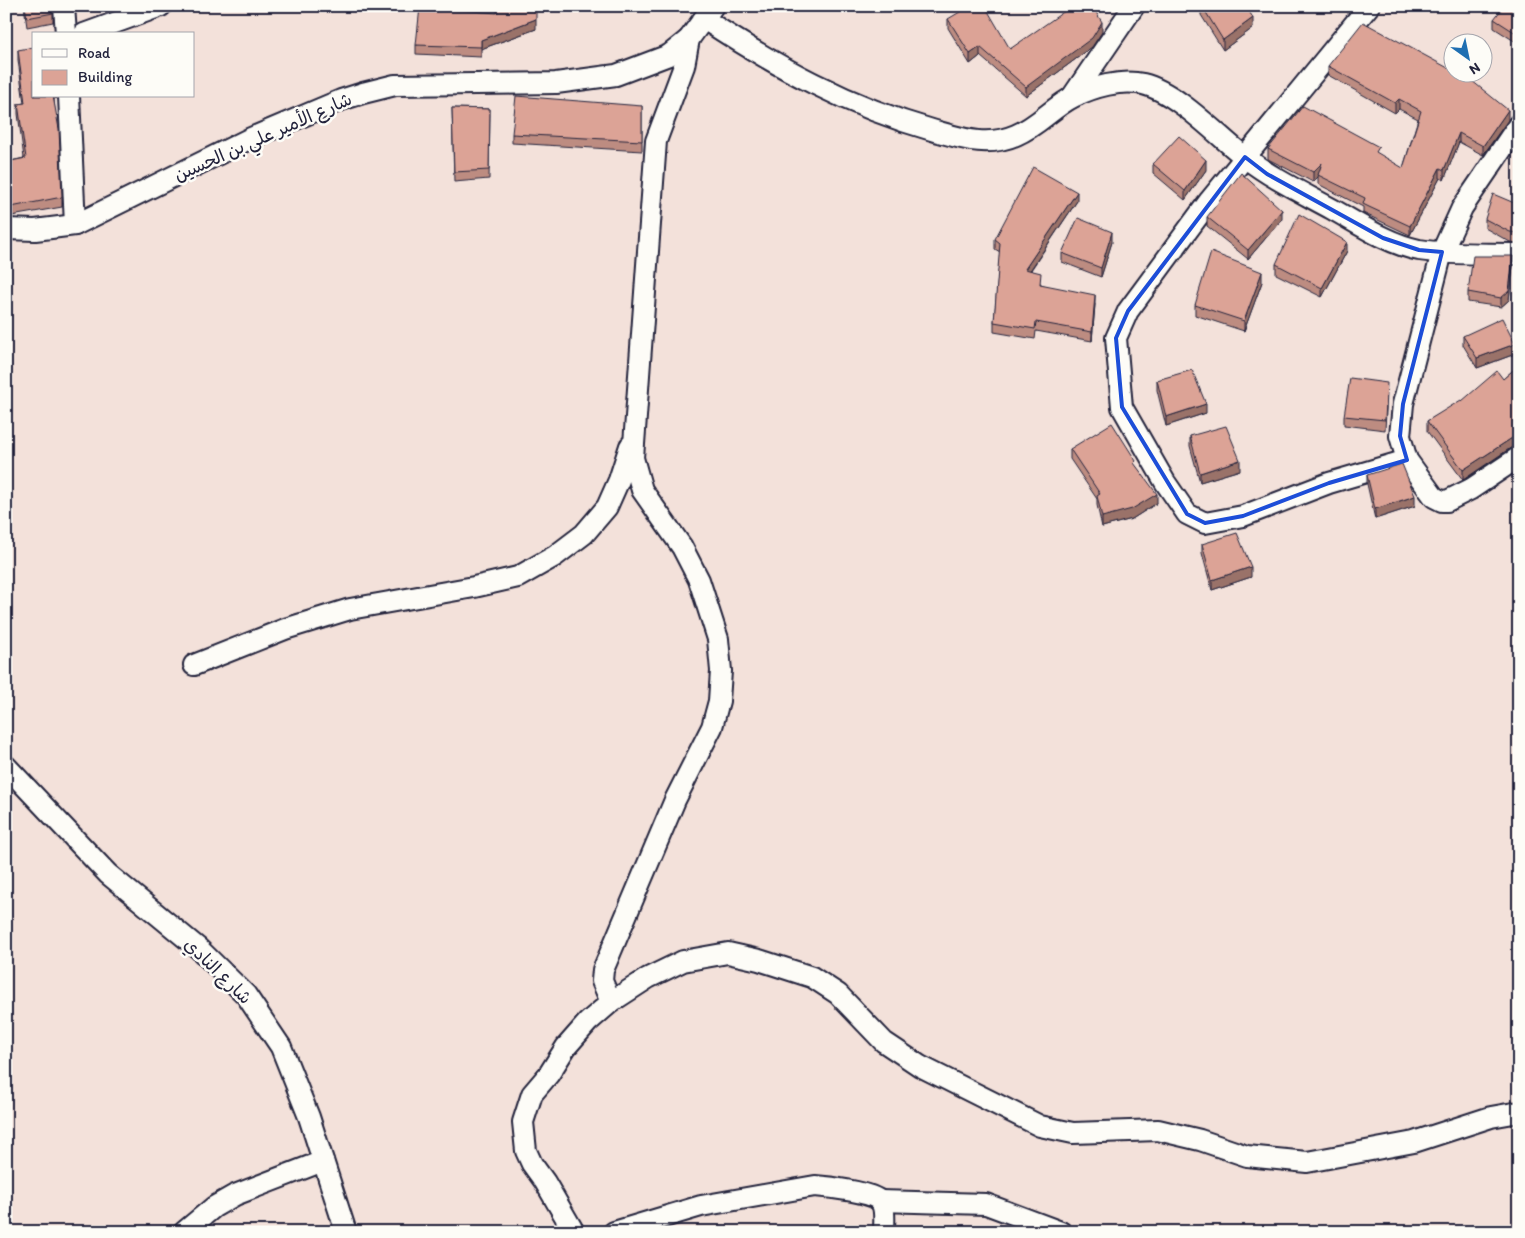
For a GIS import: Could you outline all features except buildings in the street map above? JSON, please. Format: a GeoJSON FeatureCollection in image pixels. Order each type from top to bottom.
{"type":"FeatureCollection","features":[{"type":"Feature","properties":{"kind":"street"},"geometry":{"type":"LineString","coordinates":[[64,6],[66,32]]}},
{"type":"Feature","properties":{"kind":"street"},"geometry":{"type":"LineString","coordinates":[[90,32],[161,6]]}},
{"type":"Feature","properties":{"kind":"street"},"geometry":{"type":"LineString","coordinates":[[1072,98],[1134,6]]}},
{"type":"Feature","properties":{"kind":"street"},"geometry":{"type":"LineString","coordinates":[[1369,6],[1245,157],[1128,311],[1116,338],[1122,407],[1187,514],[1205,522],[1243,516],[1329,483],[1407,460]]}},
{"type":"Feature","properties":{"kind":"street"},"geometry":{"type":"LineString","coordinates":[[709,13],[786,70],[902,122],[961,140],[993,142],[1016,136],[1042,121],[1072,98],[1111,84],[1128,82],[1145,84],[1168,96],[1202,120],[1267,174],[1383,238],[1404,246],[1442,252],[1519,254]]}},
{"type":"Feature","properties":{"kind":"street","name":"شارع الأمير علي بن الحسين"},"geometry":{"type":"LineString","coordinates":[[6,228],[35,230],[75,225],[251,138],[341,100],[363,93],[396,85],[483,86],[591,80],[644,65],[669,54],[689,39],[709,13]]}},
{"type":"Feature","properties":{"kind":"street"},"geometry":{"type":"LineString","coordinates":[[611,1002],[602,981],[603,970],[675,800],[712,727],[719,701],[721,671],[718,639],[699,580],[682,548],[642,490],[633,458],[656,141],[684,66],[689,39]]}},
{"type":"Feature","properties":{"kind":"street"},"geometry":{"type":"LineString","coordinates":[[69,98],[75,225]]}},
{"type":"Feature","properties":{"kind":"street"},"geometry":{"type":"LineString","coordinates":[[1519,124],[1462,208],[1442,252],[1402,404],[1400,436],[1407,460],[1434,496],[1447,501],[1519,457]]}},
{"type":"Feature","properties":{"kind":"street"},"geometry":{"type":"LineString","coordinates":[[194,665],[285,630],[350,609],[474,587],[518,577],[555,556],[584,534],[607,507],[619,480],[635,432]]}},
{"type":"Feature","properties":{"kind":"street","name":"شارع النادي"},"geometry":{"type":"LineString","coordinates":[[6,766],[108,874],[198,948],[246,994],[281,1047],[309,1116],[346,1232]]}},
{"type":"Feature","properties":{"kind":"street"},"geometry":{"type":"LineString","coordinates":[[574,1232],[545,1182],[538,1161],[536,1136],[549,1074],[566,1047],[588,1022],[611,1002],[648,978],[683,961],[728,953],[759,960],[812,977],[838,994],[884,1042],[920,1066],[1040,1126],[1073,1133],[1158,1130],[1200,1140],[1247,1156],[1307,1162],[1414,1142],[1491,1117],[1519,1112]]}},
{"type":"Feature","properties":{"kind":"street"},"geometry":{"type":"LineString","coordinates":[[184,1232],[214,1207],[235,1195],[323,1161]]}},
{"type":"Feature","properties":{"kind":"street"},"geometry":{"type":"LineString","coordinates":[[614,1232],[701,1206],[796,1188],[834,1188],[876,1198],[883,1206],[884,1232]]}},
{"type":"Feature","properties":{"kind":"street"},"geometry":{"type":"LineString","coordinates":[[880,1201],[986,1204],[1061,1232]]}},
{"type":"Feature","properties":{"kind":"highlighted area"},"geometry":{"type":"Polygon","coordinates":[[[1245,157],[1267,174],[1383,238],[1419,250],[1442,252],[1403,404],[1400,436],[1407,460],[1329,483],[1243,516],[1205,523],[1187,514],[1122,407],[1116,338],[1128,311],[1245,157]]]}}]}
